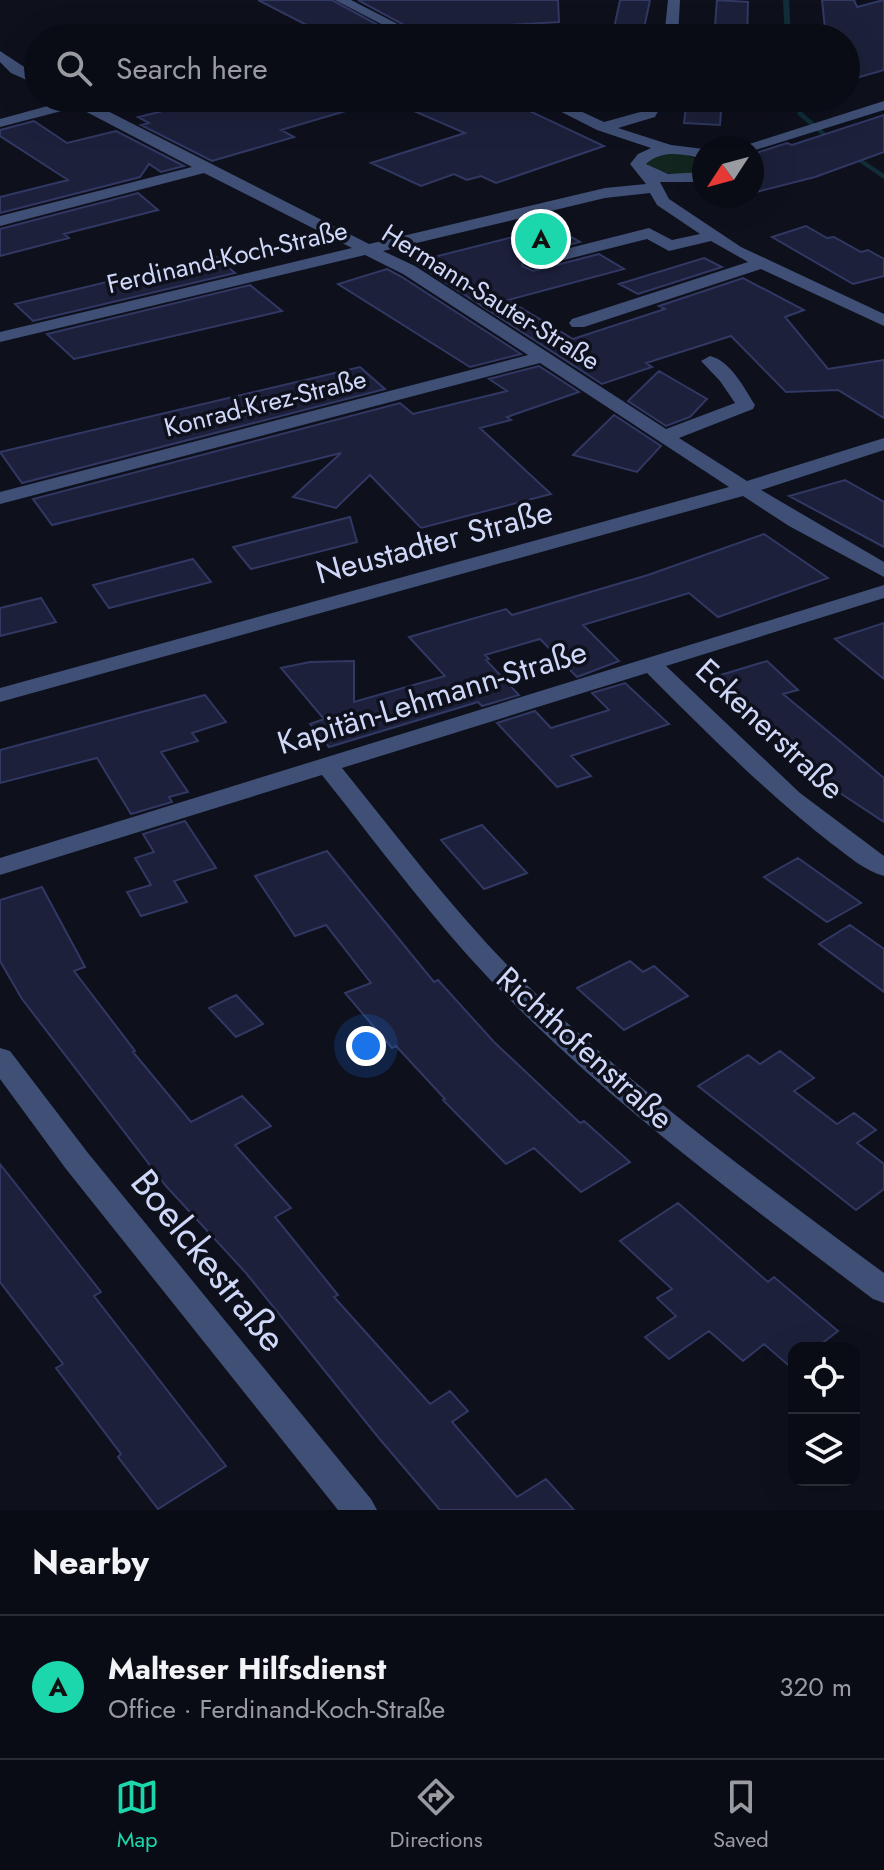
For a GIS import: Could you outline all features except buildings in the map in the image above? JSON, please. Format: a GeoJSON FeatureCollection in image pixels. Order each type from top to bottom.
{"type":"FeatureCollection","features":[{"type":"Feature","properties":{"kind":"street"},"geometry":{"type":"LineString","coordinates":[[341,0],[390,24]]}},
{"type":"Feature","properties":{"kind":"street"},"geometry":{"type":"LineString","coordinates":[[672,24],[674,0]]}},
{"type":"Feature","properties":{"kind":"street"},"geometry":{"type":"LineString","coordinates":[[0,55],[24,74]]}},
{"type":"Feature","properties":{"kind":"street"},"geometry":{"type":"LineString","coordinates":[[764,144],[884,105]]}},
{"type":"Feature","properties":{"kind":"street"},"geometry":{"type":"LineString","coordinates":[[0,123],[36,112]]}},
{"type":"Feature","properties":{"kind":"street","name":"Hermann-Sauter-Straße"},"geometry":{"type":"LineString","coordinates":[[98,112],[409,270],[796,522],[884,571]]}},
{"type":"Feature","properties":{"kind":"street"},"geometry":{"type":"LineString","coordinates":[[570,112],[602,127],[673,149],[692,152]]}},
{"type":"Feature","properties":{"kind":"street"},"geometry":{"type":"LineString","coordinates":[[602,127],[651,112]]}},
{"type":"Feature","properties":{"kind":"street"},"geometry":{"type":"LineString","coordinates":[[602,127],[647,173],[663,202],[760,264],[884,321]]}},
{"type":"Feature","properties":{"kind":"street"},"geometry":{"type":"LineString","coordinates":[[764,147],[770,143]]}},
{"type":"Feature","properties":{"kind":"street"},"geometry":{"type":"LineString","coordinates":[[647,173],[653,152],[673,149]]}},
{"type":"Feature","properties":{"kind":"street"},"geometry":{"type":"LineString","coordinates":[[0,221],[205,168]]}},
{"type":"Feature","properties":{"kind":"street"},"geometry":{"type":"LineString","coordinates":[[647,173],[669,179],[692,178]]}},
{"type":"Feature","properties":{"kind":"street","name":"Ferdinand-Koch-Straße"},"geometry":{"type":"LineString","coordinates":[[0,337],[605,193],[647,173]]}},
{"type":"Feature","properties":{"kind":"street"},"geometry":{"type":"LineString","coordinates":[[685,216],[682,191],[692,183]]}},
{"type":"Feature","properties":{"kind":"street"},"geometry":{"type":"LineString","coordinates":[[532,263],[649,233],[669,246],[714,236]]}},
{"type":"Feature","properties":{"kind":"street"},"geometry":{"type":"LineString","coordinates":[[578,323],[760,264]]}},
{"type":"Feature","properties":{"kind":"street","name":"Konrad-Krez-Straße"},"geometry":{"type":"LineString","coordinates":[[0,498],[543,357]]}},
{"type":"Feature","properties":{"kind":"street"},"geometry":{"type":"LineString","coordinates":[[666,436],[746,405],[727,377],[710,361]]}},
{"type":"Feature","properties":{"kind":"street","name":"Neustadter Straße"},"geometry":{"type":"LineString","coordinates":[[0,695],[748,489],[884,444]]}},
{"type":"Feature","properties":{"kind":"street","name":"Kapitän-Lehmann-Straße"},"geometry":{"type":"LineString","coordinates":[[0,867],[884,591]]}},
{"type":"Feature","properties":{"kind":"street","name":"Eckenerstraße"},"geometry":{"type":"LineString","coordinates":[[652,665],[758,771],[884,868]]}},
{"type":"Feature","properties":{"kind":"street","name":"Richthofenstraße"},"geometry":{"type":"LineString","coordinates":[[327,765],[432,896],[512,987],[680,1134],[884,1290]]}},
{"type":"Feature","properties":{"kind":"street","name":"Boelckestraße"},"geometry":{"type":"LineString","coordinates":[[0,1058],[77,1161],[359,1510]]}},
{"type":"Feature","properties":{"kind":"green space"},"geometry":{"type":"Polygon","coordinates":[[[685,154],[692,158],[692,172],[675,174],[661,171],[647,165],[651,158],[685,154]]]}},
{"type":"Feature","properties":{"kind":"waterway"},"geometry":{"type":"LineString","coordinates":[[786,0],[787,24]]}},
{"type":"Feature","properties":{"kind":"waterway"},"geometry":{"type":"LineString","coordinates":[[799,112],[833,142]]}},
{"type":"Feature","properties":{"kind":"waterway"},"geometry":{"type":"LineString","coordinates":[[849,153],[884,177]]}},
{"type":"Feature","properties":{"kind":"place","name":"Malteser Hilfsdienst"},"geometry":{"type":"Point","coordinates":[541,239]}}]}
